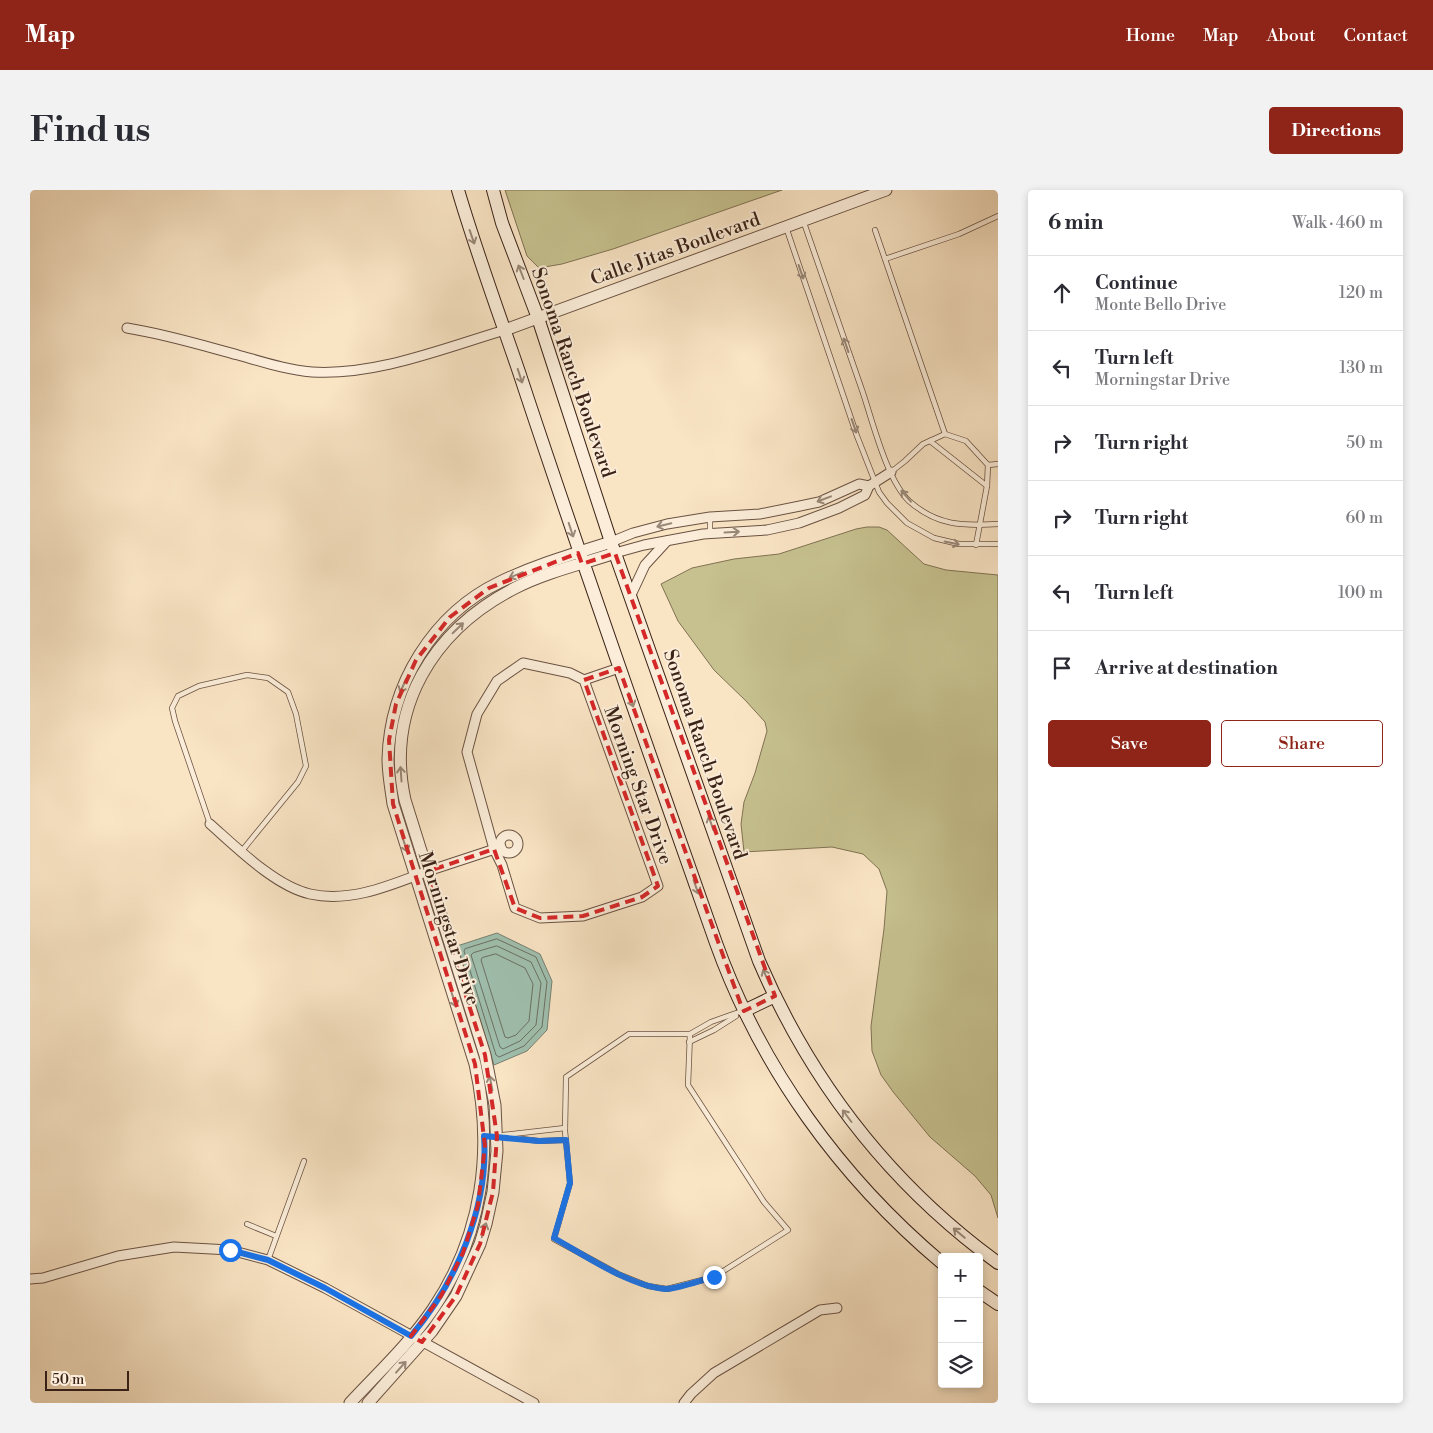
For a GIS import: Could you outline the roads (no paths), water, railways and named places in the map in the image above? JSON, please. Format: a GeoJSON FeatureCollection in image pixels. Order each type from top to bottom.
{"type":"FeatureCollection","features":[{"type":"Feature","properties":{"kind":"main road"},"geometry":{"type":"LineString","coordinates":[[458,190],[471,234],[505,330],[580,558],[723,963],[744,1011],[790,1093],[839,1160],[885,1212],[938,1259]]}},
{"type":"Feature","properties":{"kind":"main road","name":"Sonoma Ranch Boulevard"},"geometry":{"type":"LineString","coordinates":[[493,190],[502,223],[538,318],[613,547],[759,961],[775,996],[795,1036],[817,1072],[865,1139],[922,1200],[969,1242],[998,1263]]}},
{"type":"Feature","properties":{"kind":"main road"},"geometry":{"type":"LineString","coordinates":[[744,1011],[775,996]]}},
{"type":"Feature","properties":{"kind":"main road"},"geometry":{"type":"LineString","coordinates":[[983,1295],[998,1304]]}},
{"type":"Feature","properties":{"kind":"street","name":"Calle Jitas Boulevard"},"geometry":{"type":"LineString","coordinates":[[505,330],[886,190]]}},
{"type":"Feature","properties":{"kind":"street"},"geometry":{"type":"LineString","coordinates":[[127,328],[182,339],[292,369],[326,372],[356,370],[402,361],[505,330]]}},
{"type":"Feature","properties":{"kind":"street"},"geometry":{"type":"LineString","coordinates":[[613,547],[667,541],[710,533],[767,530],[799,523],[839,508],[865,495],[872,484],[891,472]]}},
{"type":"Feature","properties":{"kind":"street"},"geometry":{"type":"LineString","coordinates":[[613,547],[632,533],[667,524],[710,517],[760,514],[818,502],[859,484],[872,484]]}},
{"type":"Feature","properties":{"kind":"street"},"geometry":{"type":"LineString","coordinates":[[631,596],[645,565],[667,541]]}},
{"type":"Feature","properties":{"kind":"street","name":"Morningstar Drive"},"geometry":{"type":"LineString","coordinates":[[368,1403],[441,1319],[456,1296],[480,1244],[493,1192],[497,1136],[495,1105],[485,1055],[421,875],[397,820],[388,774],[389,740],[396,704],[416,660],[439,628],[475,597],[512,577],[613,547]]}},
{"type":"Feature","properties":{"kind":"street"},"geometry":{"type":"LineString","coordinates":[[210,824],[241,852],[280,881],[309,894],[341,896],[384,888],[498,848],[467,752],[477,714],[497,681],[523,662],[570,673],[584,680],[619,668]]}},
{"type":"Feature","properties":{"kind":"street","name":"Morning Star Drive"},"geometry":{"type":"LineString","coordinates":[[498,848],[515,908],[540,918],[583,916],[642,897],[658,886],[584,680]]}},
{"type":"Feature","properties":{"kind":"street","name":"Morningstar Drive"},"geometry":{"type":"LineString","coordinates":[[350,1403],[424,1321],[441,1296],[468,1239],[478,1205],[484,1164],[483,1106],[475,1064],[421,875]]}},
{"type":"Feature","properties":{"kind":"street"},"geometry":{"type":"LineString","coordinates":[[484,1136],[497,1136]]}},
{"type":"Feature","properties":{"kind":"street"},"geometry":{"type":"LineString","coordinates":[[30,1279],[43,1278],[118,1256],[174,1247],[230,1250],[268,1260],[325,1288],[534,1403]]}},
{"type":"Feature","properties":{"kind":"street"},"geometry":{"type":"LineString","coordinates":[[684,1403],[714,1373],[820,1310],[837,1308]]}},
{"type":"Feature","properties":{"kind":"lane"},"geometry":{"type":"LineString","coordinates":[[885,259],[960,234],[998,216]]}},
{"type":"Feature","properties":{"kind":"lane"},"geometry":{"type":"LineString","coordinates":[[803,220],[891,472],[898,486],[909,501],[925,512],[950,524],[998,524]]}},
{"type":"Feature","properties":{"kind":"lane"},"geometry":{"type":"LineString","coordinates":[[786,226],[872,484],[887,503],[907,523],[934,538],[947,542],[976,545],[998,544]]}},
{"type":"Feature","properties":{"kind":"lane"},"geometry":{"type":"LineString","coordinates":[[875,230],[945,434]]}},
{"type":"Feature","properties":{"kind":"lane"},"geometry":{"type":"LineString","coordinates":[[891,472],[905,462],[923,444],[945,434],[966,441],[988,465],[987,486],[976,545]]}},
{"type":"Feature","properties":{"kind":"lane"},"geometry":{"type":"LineString","coordinates":[[930,441],[987,486]]}},
{"type":"Feature","properties":{"kind":"lane"},"geometry":{"type":"LineString","coordinates":[[988,465],[998,464]]}},
{"type":"Feature","properties":{"kind":"lane"},"geometry":{"type":"LineString","coordinates":[[710,517],[710,533]]}},
{"type":"Feature","properties":{"kind":"lane"},"geometry":{"type":"LineString","coordinates":[[210,824],[172,708],[178,696],[199,686],[247,675],[268,678],[288,692],[296,714],[306,766],[298,782],[241,852]]}},
{"type":"Feature","properties":{"kind":"lane"},"geometry":{"type":"LineString","coordinates":[[690,1034],[688,1086],[764,1202],[788,1230],[714,1277],[668,1289],[648,1286],[618,1274],[554,1238],[570,1183],[565,1128],[566,1077],[629,1034],[690,1034],[711,1022],[744,1011]]}},
{"type":"Feature","properties":{"kind":"lane"},"geometry":{"type":"LineString","coordinates":[[689,1042],[714,1030],[744,1011]]}},
{"type":"Feature","properties":{"kind":"lane"},"geometry":{"type":"LineString","coordinates":[[497,1136],[565,1128]]}},
{"type":"Feature","properties":{"kind":"lane"},"geometry":{"type":"LineString","coordinates":[[497,1136],[539,1141],[566,1140]]}},
{"type":"Feature","properties":{"kind":"lane"},"geometry":{"type":"LineString","coordinates":[[268,1260],[304,1161]]}},
{"type":"Feature","properties":{"kind":"lane"},"geometry":{"type":"LineString","coordinates":[[247,1224],[276,1236]]}},
{"type":"Feature","properties":{"kind":"water"},"geometry":{"type":"Polygon","coordinates":[[[497,933],[540,954],[552,981],[547,1030],[527,1051],[494,1065],[457,946],[497,933]]]}}]}
